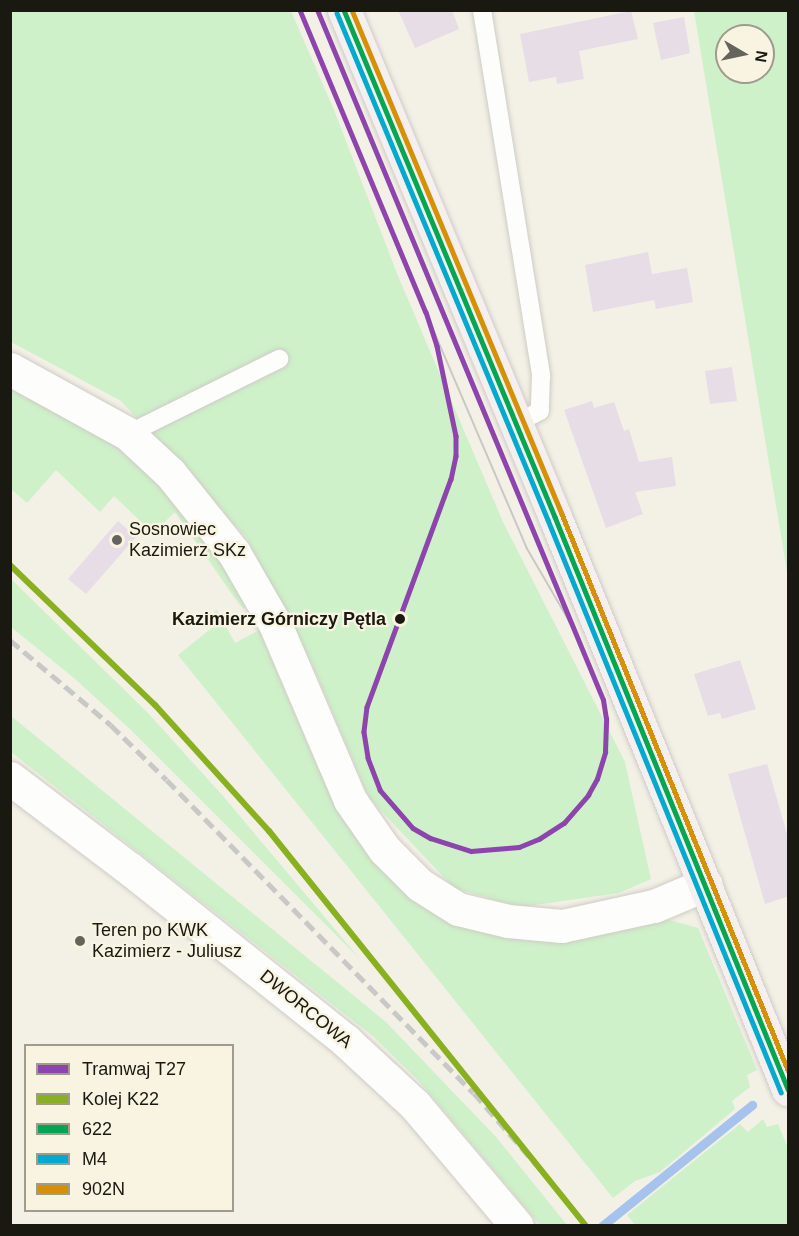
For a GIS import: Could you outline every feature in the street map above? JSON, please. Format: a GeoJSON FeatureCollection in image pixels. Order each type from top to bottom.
{"type":"FeatureCollection","features":[{"type":"Feature","properties":{"kind":"street"},"geometry":{"type":"LineString","coordinates":[[344,10],[789,1089]]}},
{"type":"Feature","properties":{"kind":"street"},"geometry":{"type":"LineString","coordinates":[[10,369],[128,434],[170,473],[234,553],[275,624],[350,800],[384,849],[420,885],[458,909],[508,921],[562,926],[654,906],[706,884]]}},
{"type":"Feature","properties":{"kind":"street","name":"DWORCOWA"},"geometry":{"type":"LineString","coordinates":[[10,778],[130,869],[346,1041],[415,1104],[517,1226]]}},
{"type":"Feature","properties":{"kind":"lane"},"geometry":{"type":"LineString","coordinates":[[482,10],[541,376],[540,411],[515,424]]}},
{"type":"Feature","properties":{"kind":"lane"},"geometry":{"type":"LineString","coordinates":[[128,434],[279,359]]}},
{"type":"Feature","properties":{"kind":"green space"},"geometry":{"type":"Polygon","coordinates":[[[10,11],[291,11],[334,110],[398,276],[503,522],[625,762],[651,879],[619,893],[521,907],[454,888],[369,798],[311,662],[246,537],[121,401],[11,342],[10,11]]]}},
{"type":"Feature","properties":{"kind":"green space"},"geometry":{"type":"Polygon","coordinates":[[[694,11],[788,11],[788,578],[694,11]]]}},
{"type":"Feature","properties":{"kind":"green space"},"geometry":{"type":"Polygon","coordinates":[[[11,387],[92,428],[128,454],[159,483],[218,553],[248,608],[243,608],[234,597],[175,512],[153,533],[114,496],[100,512],[56,470],[27,503],[11,489],[11,387]]]}},
{"type":"Feature","properties":{"kind":"green space"},"geometry":{"type":"Polygon","coordinates":[[[11,579],[148,713],[223,796],[359,958],[131,730],[74,678],[11,627],[11,579]]]}},
{"type":"Feature","properties":{"kind":"green space"},"geometry":{"type":"Polygon","coordinates":[[[217,610],[235,643],[259,630],[316,763],[339,806],[449,921],[477,931],[534,940],[563,940],[669,920],[698,928],[757,1070],[747,1075],[750,1087],[732,1101],[735,1109],[660,1172],[635,1181],[613,1198],[178,655],[218,623],[213,613],[217,610]]]}},
{"type":"Feature","properties":{"kind":"green space"},"geometry":{"type":"Polygon","coordinates":[[[11,716],[386,1022],[496,1137],[567,1225],[540,1225],[419,1081],[374,1037],[11,752],[11,716]]]}},
{"type":"Feature","properties":{"kind":"green space"},"geometry":{"type":"Polygon","coordinates":[[[763,1119],[767,1127],[778,1124],[788,1148],[788,1225],[635,1225],[627,1215],[740,1124],[748,1132],[763,1119]]]}},
{"type":"Feature","properties":{"kind":"building"},"geometry":{"type":"Polygon","coordinates":[[[398,10],[452,10],[459,29],[415,48],[398,10]]]}},
{"type":"Feature","properties":{"kind":"building"},"geometry":{"type":"Polygon","coordinates":[[[631,11],[638,39],[579,51],[584,79],[557,84],[556,77],[529,82],[520,34],[631,11]]]}},
{"type":"Feature","properties":{"kind":"building"},"geometry":{"type":"Polygon","coordinates":[[[684,17],[690,53],[661,60],[653,23],[684,17]]]}},
{"type":"Feature","properties":{"kind":"building"},"geometry":{"type":"Polygon","coordinates":[[[648,252],[652,274],[687,268],[693,302],[656,309],[654,300],[593,312],[585,265],[648,252]]]}},
{"type":"Feature","properties":{"kind":"building"},"geometry":{"type":"Polygon","coordinates":[[[732,367],[737,401],[710,404],[705,371],[732,367]]]}},
{"type":"Feature","properties":{"kind":"building"},"geometry":{"type":"Polygon","coordinates":[[[592,401],[594,408],[614,402],[624,431],[629,429],[639,462],[672,457],[676,486],[635,492],[643,514],[606,528],[564,410],[592,401]]]}},
{"type":"Feature","properties":{"kind":"building"},"geometry":{"type":"Polygon","coordinates":[[[118,521],[136,537],[86,594],[68,579],[118,521]]]}},
{"type":"Feature","properties":{"kind":"building"},"geometry":{"type":"Polygon","coordinates":[[[740,660],[756,709],[722,719],[720,713],[708,716],[694,674],[740,660]]]}},
{"type":"Feature","properties":{"kind":"building"},"geometry":{"type":"Polygon","coordinates":[[[767,764],[789,841],[789,896],[765,904],[728,774],[767,764]]]}},
{"type":"Feature","properties":{"kind":"waterway"},"geometry":{"type":"LineString","coordinates":[[602,1226],[752,1105]]}},
{"type":"Feature","properties":{"kind":"tram line","name":"T27"},"geometry":{"type":"LineString","coordinates":[[300,10],[426,312],[437,346],[456,436],[456,456],[451,479],[367,707],[364,732],[368,758],[380,790],[413,828],[430,838],[471,851],[519,847],[539,839],[564,823],[588,795],[597,779],[605,752],[606,719],[603,700],[317,10]]}},
{"type":"Feature","properties":{"kind":"tram line"},"geometry":{"type":"LineString","coordinates":[[426,312],[527,548],[577,634]]}},
{"type":"Feature","properties":{"kind":"railway"},"geometry":{"type":"LineString","coordinates":[[10,640],[111,725],[167,780],[474,1093],[543,1172]]}},
{"type":"Feature","properties":{"kind":"rail line","name":"K22"},"geometry":{"type":"LineString","coordinates":[[10,565],[155,705],[269,831],[586,1226]]}},
{"type":"Feature","properties":{"kind":"transit line","name":"622"},"geometry":{"type":"LineString","coordinates":[[344,10],[555,517],[788,1089]]}},
{"type":"Feature","properties":{"kind":"transit line","name":"902N"},"geometry":{"type":"LineString","coordinates":[[352,10],[562,514],[788,1070]]}},
{"type":"Feature","properties":{"kind":"transit line","name":"M4"},"geometry":{"type":"LineString","coordinates":[[337,13],[548,520],[781,1092]]}},
{"type":"Feature","properties":{"kind":"place","name":"Sosnowiec Kazimierz SKz"},"geometry":{"type":"Point","coordinates":[117,540]}},
{"type":"Feature","properties":{"kind":"place","name":"Kazimierz Górniczy Pętla"},"geometry":{"type":"Point","coordinates":[400,619]}},
{"type":"Feature","properties":{"kind":"place","name":"Teren po KWK Kazimierz - Juliusz"},"geometry":{"type":"Point","coordinates":[80,941]}}]}
